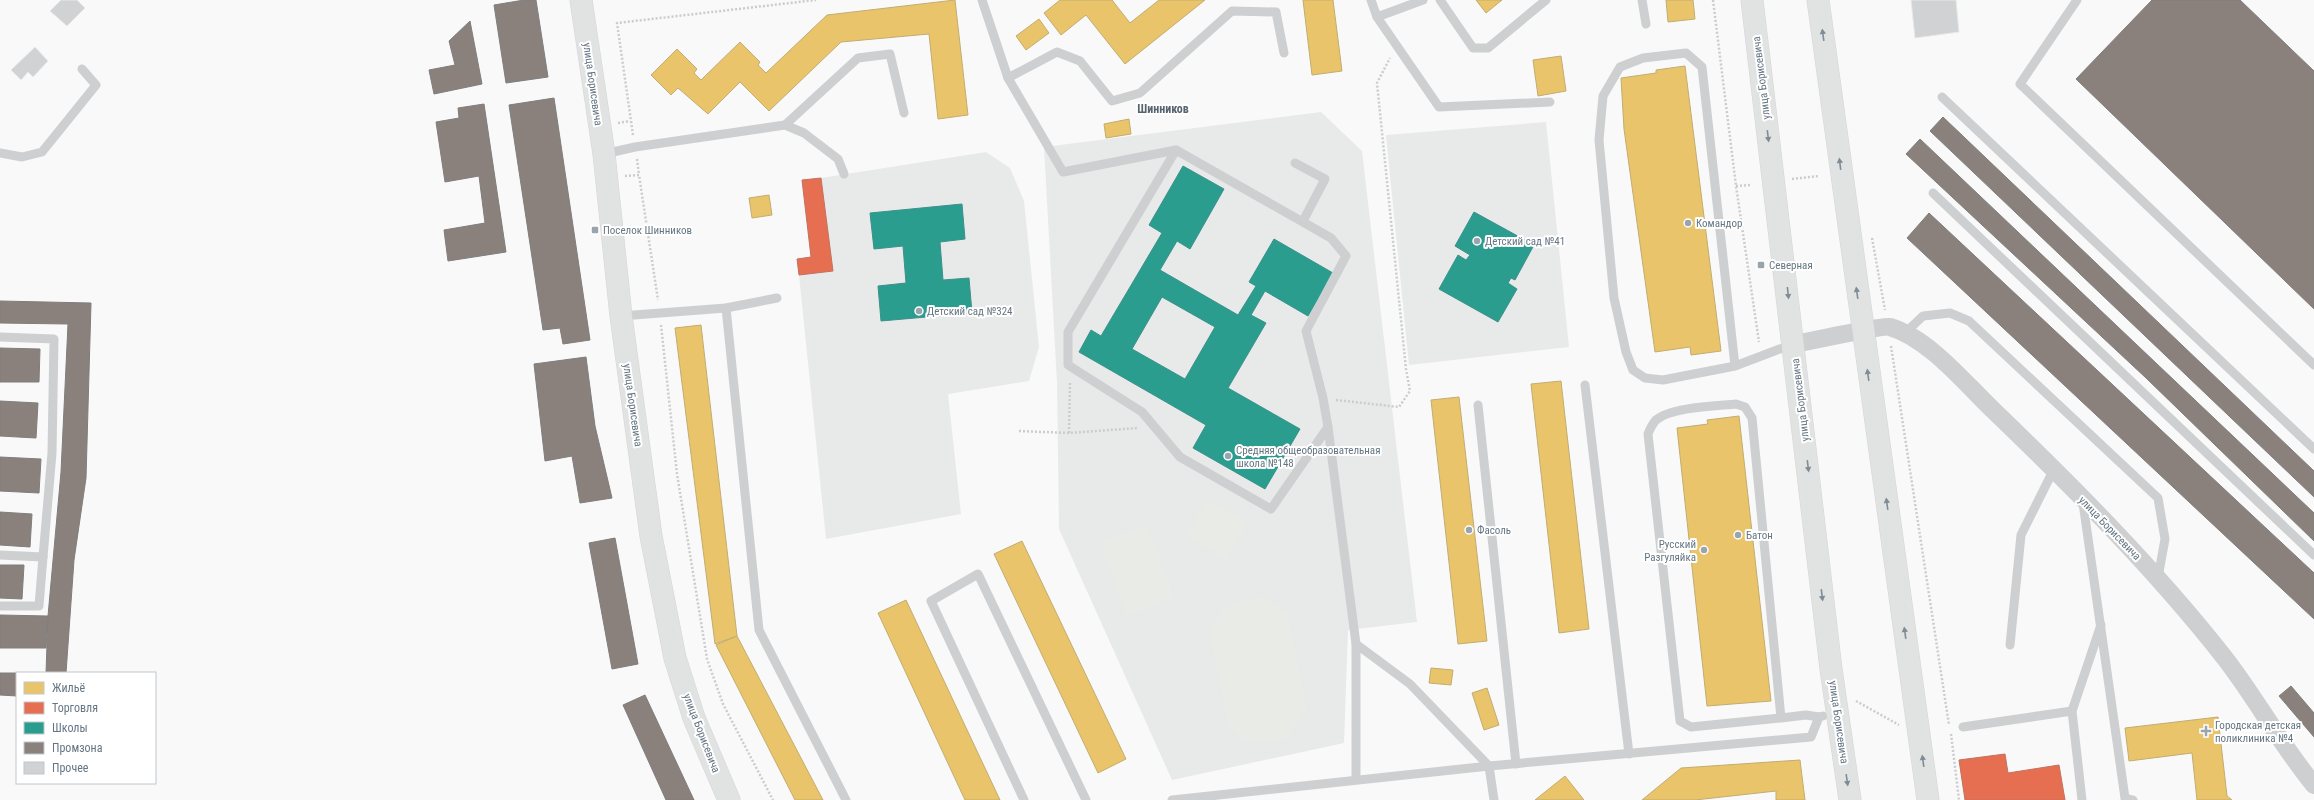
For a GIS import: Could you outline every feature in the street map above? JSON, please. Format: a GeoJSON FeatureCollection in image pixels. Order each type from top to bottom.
{"type":"FeatureCollection","features":[{"type":"Feature","properties":{"kind":"street","name":"улица Борисевича"},"geometry":{"type":"LineString","coordinates":[[581,0],[604,154],[621,316],[651,536],[675,658],[694,718],[730,800]]}},
{"type":"Feature","properties":{"kind":"street","name":"улица Борисевича"},"geometry":{"type":"LineString","coordinates":[[1752,0],[1794,344],[1831,668],[1829,716],[1850,800]]}},
{"type":"Feature","properties":{"kind":"street"},"geometry":{"type":"LineString","coordinates":[[1818,0],[1862,332],[1928,800]]}},
{"type":"Feature","properties":{"kind":"street","name":"улица Борисевича"},"geometry":{"type":"LineString","coordinates":[[1888,326],[1905,333],[1938,356],[2054,469],[2158,578],[2224,658],[2297,764],[2314,785]]}},
{"type":"Feature","properties":{"kind":"street"},"geometry":{"type":"LineString","coordinates":[[1794,344],[1888,326]]}},
{"type":"Feature","properties":{"kind":"lane"},"geometry":{"type":"LineString","coordinates":[[982,0],[1008,78],[1062,172],[1176,150],[1331,238],[1346,256],[1306,331],[1324,398],[1356,644],[1356,779]]}},
{"type":"Feature","properties":{"kind":"lane"},"geometry":{"type":"LineString","coordinates":[[1371,0],[1377,17],[1396,47],[1440,107],[1550,102]]}},
{"type":"Feature","properties":{"kind":"lane"},"geometry":{"type":"LineString","coordinates":[[1377,17],[1423,0]]}},
{"type":"Feature","properties":{"kind":"lane"},"geometry":{"type":"LineString","coordinates":[[1440,0],[1473,48],[1488,48],[1546,0]]}},
{"type":"Feature","properties":{"kind":"lane"},"geometry":{"type":"LineString","coordinates":[[1642,0],[1646,24]]}},
{"type":"Feature","properties":{"kind":"lane"},"geometry":{"type":"LineString","coordinates":[[2077,0],[2020,84],[2314,365]]}},
{"type":"Feature","properties":{"kind":"lane"},"geometry":{"type":"LineString","coordinates":[[1008,78],[1057,52],[1080,61],[1112,101],[1119,99],[1140,92],[1232,11],[1276,12],[1284,53]]}},
{"type":"Feature","properties":{"kind":"lane"},"geometry":{"type":"LineString","coordinates":[[1735,366],[1702,67],[1686,53],[1643,58],[1620,67],[1603,96],[1599,140],[1614,298],[1626,352],[1633,370],[1645,378],[1663,380],[1735,366],[1794,344]]}},
{"type":"Feature","properties":{"kind":"lane"},"geometry":{"type":"LineString","coordinates":[[785,125],[858,58],[890,54],[904,113]]}},
{"type":"Feature","properties":{"kind":"lane"},"geometry":{"type":"LineString","coordinates":[[0,153],[22,157],[42,152],[96,86],[82,69]]}},
{"type":"Feature","properties":{"kind":"lane"},"geometry":{"type":"LineString","coordinates":[[1942,97],[2314,449]]}},
{"type":"Feature","properties":{"kind":"lane"},"geometry":{"type":"LineString","coordinates":[[604,154],[635,147],[785,125],[804,133],[838,159],[844,174]]}},
{"type":"Feature","properties":{"kind":"lane"},"geometry":{"type":"LineString","coordinates":[[1176,150],[1068,332],[1068,365],[1142,412],[1180,457],[1271,509],[1328,426]]}},
{"type":"Feature","properties":{"kind":"lane"},"geometry":{"type":"LineString","coordinates":[[1295,163],[1325,179],[1303,221]]}},
{"type":"Feature","properties":{"kind":"lane"},"geometry":{"type":"LineString","coordinates":[[1933,193],[2314,555]]}},
{"type":"Feature","properties":{"kind":"lane"},"geometry":{"type":"LineString","coordinates":[[621,316],[726,308],[777,298]]}},
{"type":"Feature","properties":{"kind":"lane"},"geometry":{"type":"LineString","coordinates":[[726,308],[759,630],[846,800]]}},
{"type":"Feature","properties":{"kind":"lane"},"geometry":{"type":"LineString","coordinates":[[1905,333],[1923,316],[1950,313],[1968,321],[2158,498],[2165,540],[2158,578]]}},
{"type":"Feature","properties":{"kind":"lane"},"geometry":{"type":"LineString","coordinates":[[0,337],[54,339],[52,453],[39,606],[0,606]]}},
{"type":"Feature","properties":{"kind":"lane"},"geometry":{"type":"LineString","coordinates":[[1586,385],[1629,754]]}},
{"type":"Feature","properties":{"kind":"lane"},"geometry":{"type":"LineString","coordinates":[[1781,718],[1752,418],[1745,407],[1736,404],[1669,413],[1657,419],[1651,425],[1648,434],[1680,721],[1691,727],[1781,718],[1806,715],[1829,716]]}},
{"type":"Feature","properties":{"kind":"lane"},"geometry":{"type":"LineString","coordinates":[[1478,406],[1516,764]]}},
{"type":"Feature","properties":{"kind":"lane"},"geometry":{"type":"LineString","coordinates":[[2010,645],[2021,535],[2054,469]]}},
{"type":"Feature","properties":{"kind":"lane"},"geometry":{"type":"LineString","coordinates":[[2082,499],[2128,800]]}},
{"type":"Feature","properties":{"kind":"lane"},"geometry":{"type":"LineString","coordinates":[[0,555],[43,557]]}},
{"type":"Feature","properties":{"kind":"lane"},"geometry":{"type":"LineString","coordinates":[[1024,800],[931,601],[978,574],[1086,800]]}},
{"type":"Feature","properties":{"kind":"lane"},"geometry":{"type":"LineString","coordinates":[[2082,800],[2072,711],[2102,624]]}},
{"type":"Feature","properties":{"kind":"lane"},"geometry":{"type":"LineString","coordinates":[[1356,644],[1410,684],[1489,766],[1494,800]]}},
{"type":"Feature","properties":{"kind":"lane"},"geometry":{"type":"LineString","coordinates":[[1964,727],[2072,711]]}},
{"type":"Feature","properties":{"kind":"lane"},"geometry":{"type":"LineString","coordinates":[[1172,800],[1356,779],[1811,737],[1829,716]]}},
{"type":"Feature","properties":{"kind":"path"},"geometry":{"type":"LineString","coordinates":[[773,800],[724,704],[707,659],[677,474],[660,313],[617,23],[816,0]]}},
{"type":"Feature","properties":{"kind":"path"},"geometry":{"type":"LineString","coordinates":[[1713,0],[1736,186],[1759,343]]}},
{"type":"Feature","properties":{"kind":"path"},"geometry":{"type":"LineString","coordinates":[[1324,398],[1398,407],[1410,391],[1406,369],[1377,83],[1396,47]]}},
{"type":"Feature","properties":{"kind":"path"},"geometry":{"type":"LineString","coordinates":[[621,177],[639,175]]}},
{"type":"Feature","properties":{"kind":"path"},"geometry":{"type":"LineString","coordinates":[[1790,179],[1819,176]]}},
{"type":"Feature","properties":{"kind":"path"},"geometry":{"type":"LineString","coordinates":[[1736,186],[1750,185]]}},
{"type":"Feature","properties":{"kind":"path"},"geometry":{"type":"LineString","coordinates":[[1872,233],[1888,326],[1949,724],[1959,800]]}},
{"type":"Feature","properties":{"kind":"path"},"geometry":{"type":"LineString","coordinates":[[1069,433],[1070,366]]}},
{"type":"Feature","properties":{"kind":"path"},"geometry":{"type":"LineString","coordinates":[[1019,431],[1069,433],[1142,428]]}},
{"type":"Feature","properties":{"kind":"path"},"geometry":{"type":"LineString","coordinates":[[1854,694],[1857,701],[1900,726]]}},
{"type":"Feature","properties":{"kind":"shaded area","name":"Средняя общеобразовательная школа №148"},"geometry":{"type":"Polygon","coordinates":[[[1321,112],[1362,151],[1417,622],[1348,630],[1344,743],[1172,780],[1059,529],[1057,383],[1044,147],[1321,112]]]}},
{"type":"Feature","properties":{"kind":"shaded area","name":"Детский сад №41"},"geometry":{"type":"Polygon","coordinates":[[[1546,122],[1569,347],[1409,365],[1386,135],[1546,122]]]}},
{"type":"Feature","properties":{"kind":"shaded area","name":"Детский сад №324"},"geometry":{"type":"Polygon","coordinates":[[[986,152],[1010,168],[1024,201],[1039,347],[1029,381],[948,394],[961,514],[826,539],[799,275],[833,271],[821,178],[986,152]]]}},
{"type":"Feature","properties":{"kind":"shaded area"},"geometry":{"type":"Polygon","coordinates":[[[1207,499],[1248,523],[1226,559],[1186,536],[1207,499]]]}},
{"type":"Feature","properties":{"kind":"shaded area"},"geometry":{"type":"Polygon","coordinates":[[[1148,525],[1174,598],[1126,615],[1100,542],[1148,525]]]}},
{"type":"Feature","properties":{"kind":"shaded area"},"geometry":{"type":"Polygon","coordinates":[[[1266,597],[1288,615],[1307,709],[1287,738],[1262,743],[1241,739],[1228,725],[1210,634],[1223,609],[1243,600],[1266,597]]]}},
{"type":"Feature","properties":{"kind":"building: Жильё"},"geometry":{"type":"Polygon","coordinates":[[[955,0],[968,115],[938,119],[929,34],[841,42],[769,111],[740,82],[708,114],[678,88],[671,95],[651,75],[677,49],[697,69],[694,73],[701,80],[740,42],[760,62],[758,65],[766,73],[827,15],[955,0]]]}},
{"type":"Feature","properties":{"kind":"building: Жильё"},"geometry":{"type":"Polygon","coordinates":[[[1060,0],[1112,0],[1130,23],[1159,0],[1205,0],[1125,64],[1086,15],[1061,35],[1044,13],[1060,0]]]}},
{"type":"Feature","properties":{"kind":"building: Жильё"},"geometry":{"type":"Polygon","coordinates":[[[1303,0],[1333,0],[1342,71],[1312,75],[1303,0]]]}},
{"type":"Feature","properties":{"kind":"building: Жильё"},"geometry":{"type":"Polygon","coordinates":[[[1476,0],[1502,0],[1486,13],[1476,0]]]}},
{"type":"Feature","properties":{"kind":"building: Жильё"},"geometry":{"type":"Polygon","coordinates":[[[1666,0],[1693,0],[1695,19],[1668,22],[1666,0]]]}},
{"type":"Feature","properties":{"kind":"building: Жильё"},"geometry":{"type":"Polygon","coordinates":[[[1039,19],[1049,33],[1026,50],[1016,36],[1039,19]]]}},
{"type":"Feature","properties":{"kind":"building: Жильё"},"geometry":{"type":"Polygon","coordinates":[[[1561,56],[1566,91],[1538,96],[1533,60],[1561,56]]]}},
{"type":"Feature","properties":{"kind":"building: Жильё"},"geometry":{"type":"Polygon","coordinates":[[[1685,66],[1721,351],[1691,355],[1690,347],[1655,352],[1624,129],[1621,78],[1656,73],[1656,70],[1685,66]]]}},
{"type":"Feature","properties":{"kind":"building: Жильё"},"geometry":{"type":"Polygon","coordinates":[[[1129,119],[1131,134],[1106,138],[1104,124],[1129,119]]]}},
{"type":"Feature","properties":{"kind":"building: Жильё"},"geometry":{"type":"Polygon","coordinates":[[[769,195],[772,215],[752,218],[749,198],[769,195]]]}},
{"type":"Feature","properties":{"kind":"building: Жильё"},"geometry":{"type":"Polygon","coordinates":[[[701,325],[737,636],[715,644],[675,328],[701,325]]]}},
{"type":"Feature","properties":{"kind":"building: Жильё"},"geometry":{"type":"Polygon","coordinates":[[[1561,381],[1589,629],[1559,633],[1531,384],[1561,381]]]}},
{"type":"Feature","properties":{"kind":"building: Жильё"},"geometry":{"type":"Polygon","coordinates":[[[1459,397],[1487,641],[1458,644],[1431,400],[1459,397]]]}},
{"type":"Feature","properties":{"kind":"building: Жильё"},"geometry":{"type":"Polygon","coordinates":[[[1739,416],[1771,701],[1707,706],[1677,428],[1708,424],[1707,420],[1739,416]]]}},
{"type":"Feature","properties":{"kind":"building: Жильё"},"geometry":{"type":"Polygon","coordinates":[[[1022,541],[1126,759],[1098,773],[994,554],[1022,541]]]}},
{"type":"Feature","properties":{"kind":"building: Жильё"},"geometry":{"type":"Polygon","coordinates":[[[906,600],[1000,800],[965,800],[878,613],[906,600]]]}},
{"type":"Feature","properties":{"kind":"building: Жильё"},"geometry":{"type":"Polygon","coordinates":[[[737,636],[823,800],[795,800],[716,645],[737,636]]]}},
{"type":"Feature","properties":{"kind":"building: Жильё"},"geometry":{"type":"Polygon","coordinates":[[[1431,668],[1453,670],[1451,685],[1429,683],[1431,668]]]}},
{"type":"Feature","properties":{"kind":"building: Жильё"},"geometry":{"type":"Polygon","coordinates":[[[1487,688],[1499,725],[1484,730],[1472,693],[1487,688]]]}},
{"type":"Feature","properties":{"kind":"building: Жильё"},"geometry":{"type":"Polygon","coordinates":[[[2218,717],[2227,796],[2232,800],[2197,800],[2192,753],[2129,761],[2125,728],[2218,717]]]}},
{"type":"Feature","properties":{"kind":"building: Жильё"},"geometry":{"type":"Polygon","coordinates":[[[1800,760],[1805,800],[1776,800],[1776,791],[1695,800],[1642,800],[1681,768],[1800,760]]]}},
{"type":"Feature","properties":{"kind":"building: Жильё"},"geometry":{"type":"Polygon","coordinates":[[[1565,776],[1584,800],[1535,800],[1565,776]]]}},
{"type":"Feature","properties":{"kind":"building: Торговля"},"geometry":{"type":"Polygon","coordinates":[[[821,178],[833,271],[799,275],[797,259],[811,257],[802,180],[821,178]]]}},
{"type":"Feature","properties":{"kind":"building: Торговля"},"geometry":{"type":"Polygon","coordinates":[[[2005,754],[2008,773],[2059,765],[2065,800],[1965,800],[1959,760],[2005,754]]]}},
{"type":"Feature","properties":{"kind":"building: Школы"},"geometry":{"type":"Polygon","coordinates":[[[1183,166],[1224,189],[1190,249],[1177,241],[1160,270],[1238,315],[1256,286],[1249,282],[1274,239],[1333,273],[1308,316],[1265,291],[1251,315],[1266,323],[1228,388],[1300,429],[1265,489],[1193,448],[1206,425],[1079,352],[1091,330],[1101,336],[1162,233],[1149,225],[1183,166]],[[1162,297],[1132,349],[1185,379],[1215,327],[1162,297]]]}},
{"type":"Feature","properties":{"kind":"building: Школы"},"geometry":{"type":"Polygon","coordinates":[[[962,204],[965,239],[940,242],[943,280],[969,278],[972,313],[881,321],[878,286],[906,283],[903,246],[874,249],[870,213],[962,204]]]}},
{"type":"Feature","properties":{"kind":"building: Школы"},"geometry":{"type":"Polygon","coordinates":[[[1474,212],[1534,245],[1515,280],[1511,278],[1508,283],[1517,289],[1498,322],[1439,289],[1458,255],[1466,260],[1470,255],[1455,246],[1474,212]]]}},
{"type":"Feature","properties":{"kind":"building: Промзона"},"geometry":{"type":"Polygon","coordinates":[[[524,0],[536,0],[548,77],[506,83],[494,5],[524,0]]]}},
{"type":"Feature","properties":{"kind":"building: Промзона"},"geometry":{"type":"Polygon","coordinates":[[[2152,0],[2240,0],[2314,71],[2314,309],[2076,79],[2152,0]]]}},
{"type":"Feature","properties":{"kind":"building: Промзона"},"geometry":{"type":"Polygon","coordinates":[[[470,21],[482,84],[434,94],[429,70],[455,65],[449,41],[470,21]]]}},
{"type":"Feature","properties":{"kind":"building: Промзона"},"geometry":{"type":"Polygon","coordinates":[[[554,98],[590,340],[563,344],[560,328],[543,330],[509,105],[554,98]]]}},
{"type":"Feature","properties":{"kind":"building: Промзона"},"geometry":{"type":"Polygon","coordinates":[[[484,104],[506,252],[448,261],[444,230],[485,223],[479,176],[445,182],[436,122],[459,118],[458,108],[484,104]]]}},
{"type":"Feature","properties":{"kind":"building: Промзона"},"geometry":{"type":"Polygon","coordinates":[[[1943,117],[2314,471],[2314,497],[1930,131],[1943,117]]]}},
{"type":"Feature","properties":{"kind":"building: Промзона"},"geometry":{"type":"Polygon","coordinates":[[[1920,139],[2314,513],[2314,541],[2146,378],[1906,154],[1920,139]]]}},
{"type":"Feature","properties":{"kind":"building: Промзона"},"geometry":{"type":"Polygon","coordinates":[[[1929,213],[2314,573],[2314,619],[1907,238],[1929,213]]]}},
{"type":"Feature","properties":{"kind":"building: Промзона"},"geometry":{"type":"Polygon","coordinates":[[[0,301],[91,303],[86,478],[74,560],[66,672],[46,672],[48,616],[61,472],[68,324],[0,323],[0,301]]]}},
{"type":"Feature","properties":{"kind":"building: Промзона"},"geometry":{"type":"Polygon","coordinates":[[[0,348],[40,349],[39,382],[0,382],[0,348]]]}},
{"type":"Feature","properties":{"kind":"building: Промзона"},"geometry":{"type":"Polygon","coordinates":[[[586,357],[595,426],[612,498],[580,503],[572,456],[545,461],[534,364],[586,357]]]}},
{"type":"Feature","properties":{"kind":"building: Промзона"},"geometry":{"type":"Polygon","coordinates":[[[0,401],[38,403],[36,438],[0,436],[0,401]]]}},
{"type":"Feature","properties":{"kind":"building: Промзона"},"geometry":{"type":"Polygon","coordinates":[[[0,457],[41,459],[39,493],[0,491],[0,457]]]}},
{"type":"Feature","properties":{"kind":"building: Промзона"},"geometry":{"type":"Polygon","coordinates":[[[0,512],[32,514],[30,547],[0,545],[0,512]]]}},
{"type":"Feature","properties":{"kind":"building: Промзона"},"geometry":{"type":"Polygon","coordinates":[[[615,538],[638,664],[612,669],[589,543],[615,538]]]}},
{"type":"Feature","properties":{"kind":"building: Промзона"},"geometry":{"type":"Polygon","coordinates":[[[0,565],[24,565],[22,599],[0,598],[0,565]]]}},
{"type":"Feature","properties":{"kind":"building: Промзона"},"geometry":{"type":"Polygon","coordinates":[[[0,615],[48,616],[46,648],[0,648],[0,615]]]}},
{"type":"Feature","properties":{"kind":"building: Промзона"},"geometry":{"type":"Polygon","coordinates":[[[0,673],[16,673],[16,696],[0,695],[0,673]]]}},
{"type":"Feature","properties":{"kind":"building: Промзона"},"geometry":{"type":"Polygon","coordinates":[[[2291,686],[2314,713],[2314,737],[2279,696],[2291,686]]]}},
{"type":"Feature","properties":{"kind":"building: Промзона"},"geometry":{"type":"Polygon","coordinates":[[[645,695],[694,800],[666,800],[623,705],[645,695]]]}},
{"type":"Feature","properties":{"kind":"building: Прочее"},"geometry":{"type":"Polygon","coordinates":[[[61,0],[77,0],[85,8],[67,26],[50,11],[61,0]]]}},
{"type":"Feature","properties":{"kind":"building: Прочее"},"geometry":{"type":"Polygon","coordinates":[[[1911,0],[1956,0],[1959,32],[1915,38],[1911,0]]]}},
{"type":"Feature","properties":{"kind":"building: Прочее"},"geometry":{"type":"Polygon","coordinates":[[[35,47],[48,61],[33,77],[28,72],[21,80],[11,70],[35,47]]]}},
{"type":"Feature","properties":{"kind":"place","name":"Командор"},"geometry":{"type":"Point","coordinates":[1688,223]}},
{"type":"Feature","properties":{"kind":"place","name":"Поселок Шинников"},"geometry":{"type":"Point","coordinates":[595,230]}},
{"type":"Feature","properties":{"kind":"place","name":"Детский сад №41"},"geometry":{"type":"Point","coordinates":[1477,241]}},
{"type":"Feature","properties":{"kind":"place","name":"Северная"},"geometry":{"type":"Point","coordinates":[1761,265]}},
{"type":"Feature","properties":{"kind":"place","name":"Детский сад №324"},"geometry":{"type":"Point","coordinates":[919,311]}},
{"type":"Feature","properties":{"kind":"place","name":"Средняя общеобразовательная школа №148"},"geometry":{"type":"Point","coordinates":[1228,456]}},
{"type":"Feature","properties":{"kind":"place","name":"Фасоль"},"geometry":{"type":"Point","coordinates":[1469,530]}},
{"type":"Feature","properties":{"kind":"place","name":"Батон"},"geometry":{"type":"Point","coordinates":[1738,535]}},
{"type":"Feature","properties":{"kind":"place","name":"Русский Разгуляйка"},"geometry":{"type":"Point","coordinates":[1704,550]}},
{"type":"Feature","properties":{"kind":"place","name":"Городская детская поликлиника №4"},"geometry":{"type":"Point","coordinates":[2206,731]}},
{"type":"Feature","properties":{"kind":"district","name":"Шинников"},"geometry":{"type":"Point","coordinates":[1163,109]}}]}
